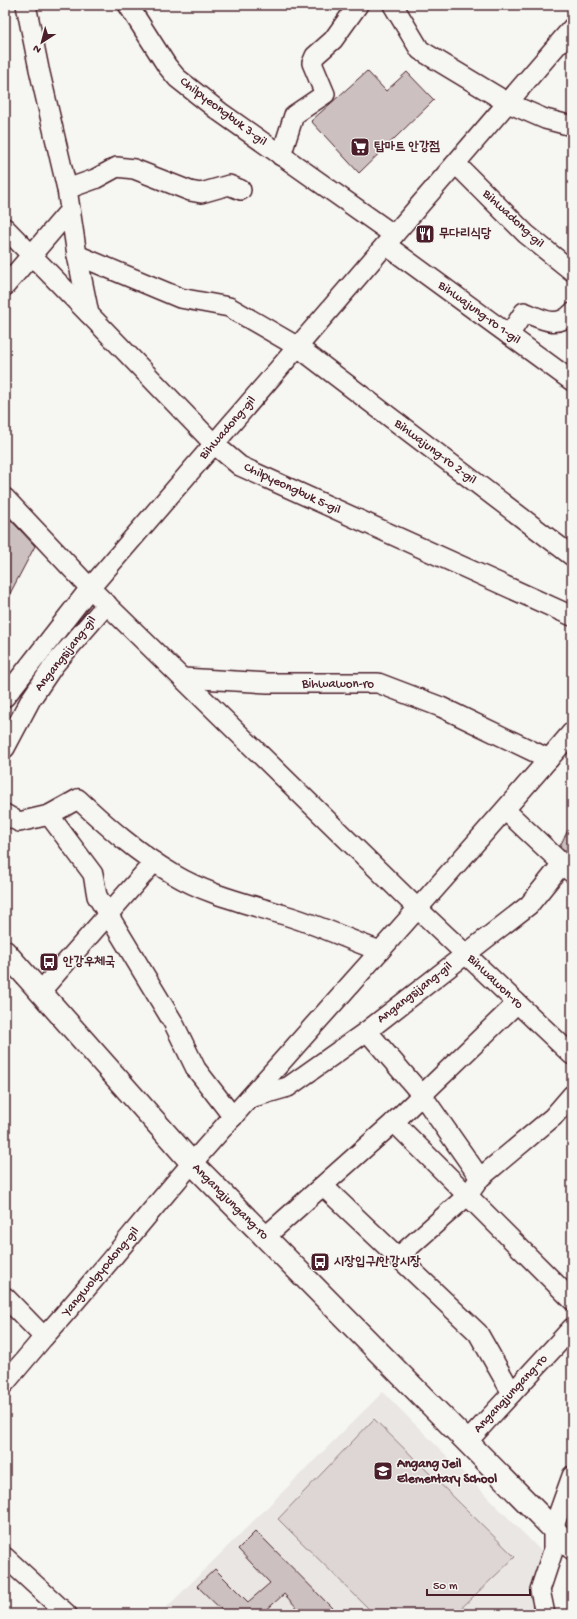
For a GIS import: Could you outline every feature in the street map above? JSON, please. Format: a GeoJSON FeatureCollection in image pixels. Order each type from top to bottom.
{"type":"FeatureCollection","features":[{"type":"Feature","properties":{"kind":"main road","name":"Angangjungang-ro"},"geometry":{"type":"LineString","coordinates":[[5,952],[192,1163],[572,1548]]}},
{"type":"Feature","properties":{"kind":"street"},"geometry":{"type":"LineString","coordinates":[[26,5],[39,69],[67,189],[77,255],[89,314]]}},
{"type":"Feature","properties":{"kind":"street","name":"Chilpyeongbuk 3-gil"},"geometry":{"type":"LineString","coordinates":[[128,5],[167,66],[177,78],[390,240]]}},
{"type":"Feature","properties":{"kind":"street","name":"Chilpyeongbuk 3-gil"},"geometry":{"type":"LineString","coordinates":[[281,156],[294,115],[325,94],[312,62],[315,56],[333,40],[358,5]]}},
{"type":"Feature","properties":{"kind":"street"},"geometry":{"type":"LineString","coordinates":[[393,5],[420,50],[508,103],[545,119],[572,126]]}},
{"type":"Feature","properties":{"kind":"street","name":"Bihwadong-gil"},"geometry":{"type":"LineString","coordinates":[[5,697],[90,588],[572,28]]}},
{"type":"Feature","properties":{"kind":"street","name":"Bihwadong-gil"},"geometry":{"type":"LineString","coordinates":[[456,164],[526,234],[572,271]]}},
{"type":"Feature","properties":{"kind":"street"},"geometry":{"type":"LineString","coordinates":[[67,189],[118,167],[139,171],[190,191],[202,193],[229,185],[241,190]]}},
{"type":"Feature","properties":{"kind":"street"},"geometry":{"type":"LineString","coordinates":[[5,286],[70,210]]}},
{"type":"Feature","properties":{"kind":"street","name":"Chilpyeongbuk 5-gil"},"geometry":{"type":"LineString","coordinates":[[5,228],[214,444],[240,466],[572,616]]}},
{"type":"Feature","properties":{"kind":"street","name":"Bihwajung-ro 1-gil"},"geometry":{"type":"LineString","coordinates":[[390,240],[509,335],[572,382]]}},
{"type":"Feature","properties":{"kind":"street"},"geometry":{"type":"LineString","coordinates":[[77,255],[180,298],[230,307],[298,347]]}},
{"type":"Feature","properties":{"kind":"street"},"geometry":{"type":"LineString","coordinates":[[509,335],[524,312],[549,322],[565,320],[572,313]]}},
{"type":"Feature","properties":{"kind":"street","name":"Bihwajung-ro 2-gil"},"geometry":{"type":"LineString","coordinates":[[298,347],[572,556]]}},
{"type":"Feature","properties":{"kind":"street","name":"Bihwawon-ro"},"geometry":{"type":"LineString","coordinates":[[5,498],[106,604],[418,909],[572,1055]]}},
{"type":"Feature","properties":{"kind":"street","name":"Angangsijang-gil"},"geometry":{"type":"LineString","coordinates":[[5,748],[31,699],[54,665],[106,604]]}},
{"type":"Feature","properties":{"kind":"street","name":"Bihwawon-ro"},"geometry":{"type":"LineString","coordinates":[[183,678],[268,683],[378,683],[441,707],[549,759]]}},
{"type":"Feature","properties":{"kind":"street"},"geometry":{"type":"LineString","coordinates":[[192,1163],[418,909],[572,732]]}},
{"type":"Feature","properties":{"kind":"street"},"geometry":{"type":"LineString","coordinates":[[5,814],[19,822],[49,815],[78,799],[132,848],[174,875],[202,888],[252,906],[282,914],[380,951]]}},
{"type":"Feature","properties":{"kind":"street"},"geometry":{"type":"LineString","coordinates":[[505,810],[567,868]]}},
{"type":"Feature","properties":{"kind":"street"},"geometry":{"type":"LineString","coordinates":[[49,815],[93,874],[97,896],[173,1022],[196,1069],[232,1117]]}},
{"type":"Feature","properties":{"kind":"street"},"geometry":{"type":"LineString","coordinates":[[40,992],[154,862]]}},
{"type":"Feature","properties":{"kind":"street","name":"Angangsijang-gil"},"geometry":{"type":"LineString","coordinates":[[250,1098],[288,1088],[367,1031],[529,905],[567,868]]}},
{"type":"Feature","properties":{"kind":"street"},"geometry":{"type":"LineString","coordinates":[[265,1238],[394,1122],[517,1003]]}},
{"type":"Feature","properties":{"kind":"street"},"geometry":{"type":"LineString","coordinates":[[367,1031],[422,1095],[480,1178]]}},
{"type":"Feature","properties":{"kind":"street"},"geometry":{"type":"LineString","coordinates":[[398,1257],[468,1196],[480,1178],[553,1117],[572,1095]]}},
{"type":"Feature","properties":{"kind":"street"},"geometry":{"type":"LineString","coordinates":[[394,1122],[572,1300]]}},
{"type":"Feature","properties":{"kind":"street","name":"Yangwolgyodong-gil"},"geometry":{"type":"LineString","coordinates":[[5,1383],[79,1299],[192,1163]]}},
{"type":"Feature","properties":{"kind":"street"},"geometry":{"type":"LineString","coordinates":[[323,1186],[478,1333],[512,1393]]}},
{"type":"Feature","properties":{"kind":"street"},"geometry":{"type":"LineString","coordinates":[[5,1297],[44,1337]]}},
{"type":"Feature","properties":{"kind":"street","name":"Angangjungang-ro"},"geometry":{"type":"LineString","coordinates":[[467,1442],[572,1328]]}},
{"type":"Feature","properties":{"kind":"street"},"geometry":{"type":"LineString","coordinates":[[545,1614],[540,1590],[554,1551],[553,1529],[572,1476]]}},
{"type":"Feature","properties":{"kind":"street"},"geometry":{"type":"LineString","coordinates":[[5,1557],[67,1614]]}},
{"type":"Feature","properties":{"kind":"shaded area","name":"Angang Jeil Elementary School"},"geometry":{"type":"Polygon","coordinates":[[[383,1392],[541,1551],[533,1607],[536,1614],[160,1614],[383,1392]]]}},
{"type":"Feature","properties":{"kind":"shaded area"},"geometry":{"type":"Polygon","coordinates":[[[374,1419],[515,1557],[455,1614],[374,1614],[278,1519],[374,1419]]]}},
{"type":"Feature","properties":{"kind":"building","name":"탑마트 안강점"},"geometry":{"type":"Polygon","coordinates":[[[367,71],[386,91],[407,72],[434,100],[359,173],[311,121],[367,71]]]}},
{"type":"Feature","properties":{"kind":"building"},"geometry":{"type":"Polygon","coordinates":[[[5,514],[35,546],[5,603],[5,514]]]}},
{"type":"Feature","properties":{"kind":"building"},"geometry":{"type":"Polygon","coordinates":[[[572,822],[572,857],[560,846],[572,822]]]}},
{"type":"Feature","properties":{"kind":"building"},"geometry":{"type":"Polygon","coordinates":[[[256,1531],[338,1614],[303,1614],[284,1594],[262,1614],[226,1614],[197,1586],[215,1569],[248,1602],[270,1583],[238,1549],[256,1531]]]}},
{"type":"Feature","properties":{"kind":"place","name":"탑마트 안강점"},"geometry":{"type":"Point","coordinates":[360,147]}},
{"type":"Feature","properties":{"kind":"place","name":"무다리식당"},"geometry":{"type":"Point","coordinates":[425,234]}},
{"type":"Feature","properties":{"kind":"place","name":"안강우체국"},"geometry":{"type":"Point","coordinates":[49,962]}},
{"type":"Feature","properties":{"kind":"place","name":"시장입구/안강시장"},"geometry":{"type":"Point","coordinates":[320,1262]}},
{"type":"Feature","properties":{"kind":"place","name":"Angang Jeil Elementary School"},"geometry":{"type":"Point","coordinates":[383,1471]}}]}
